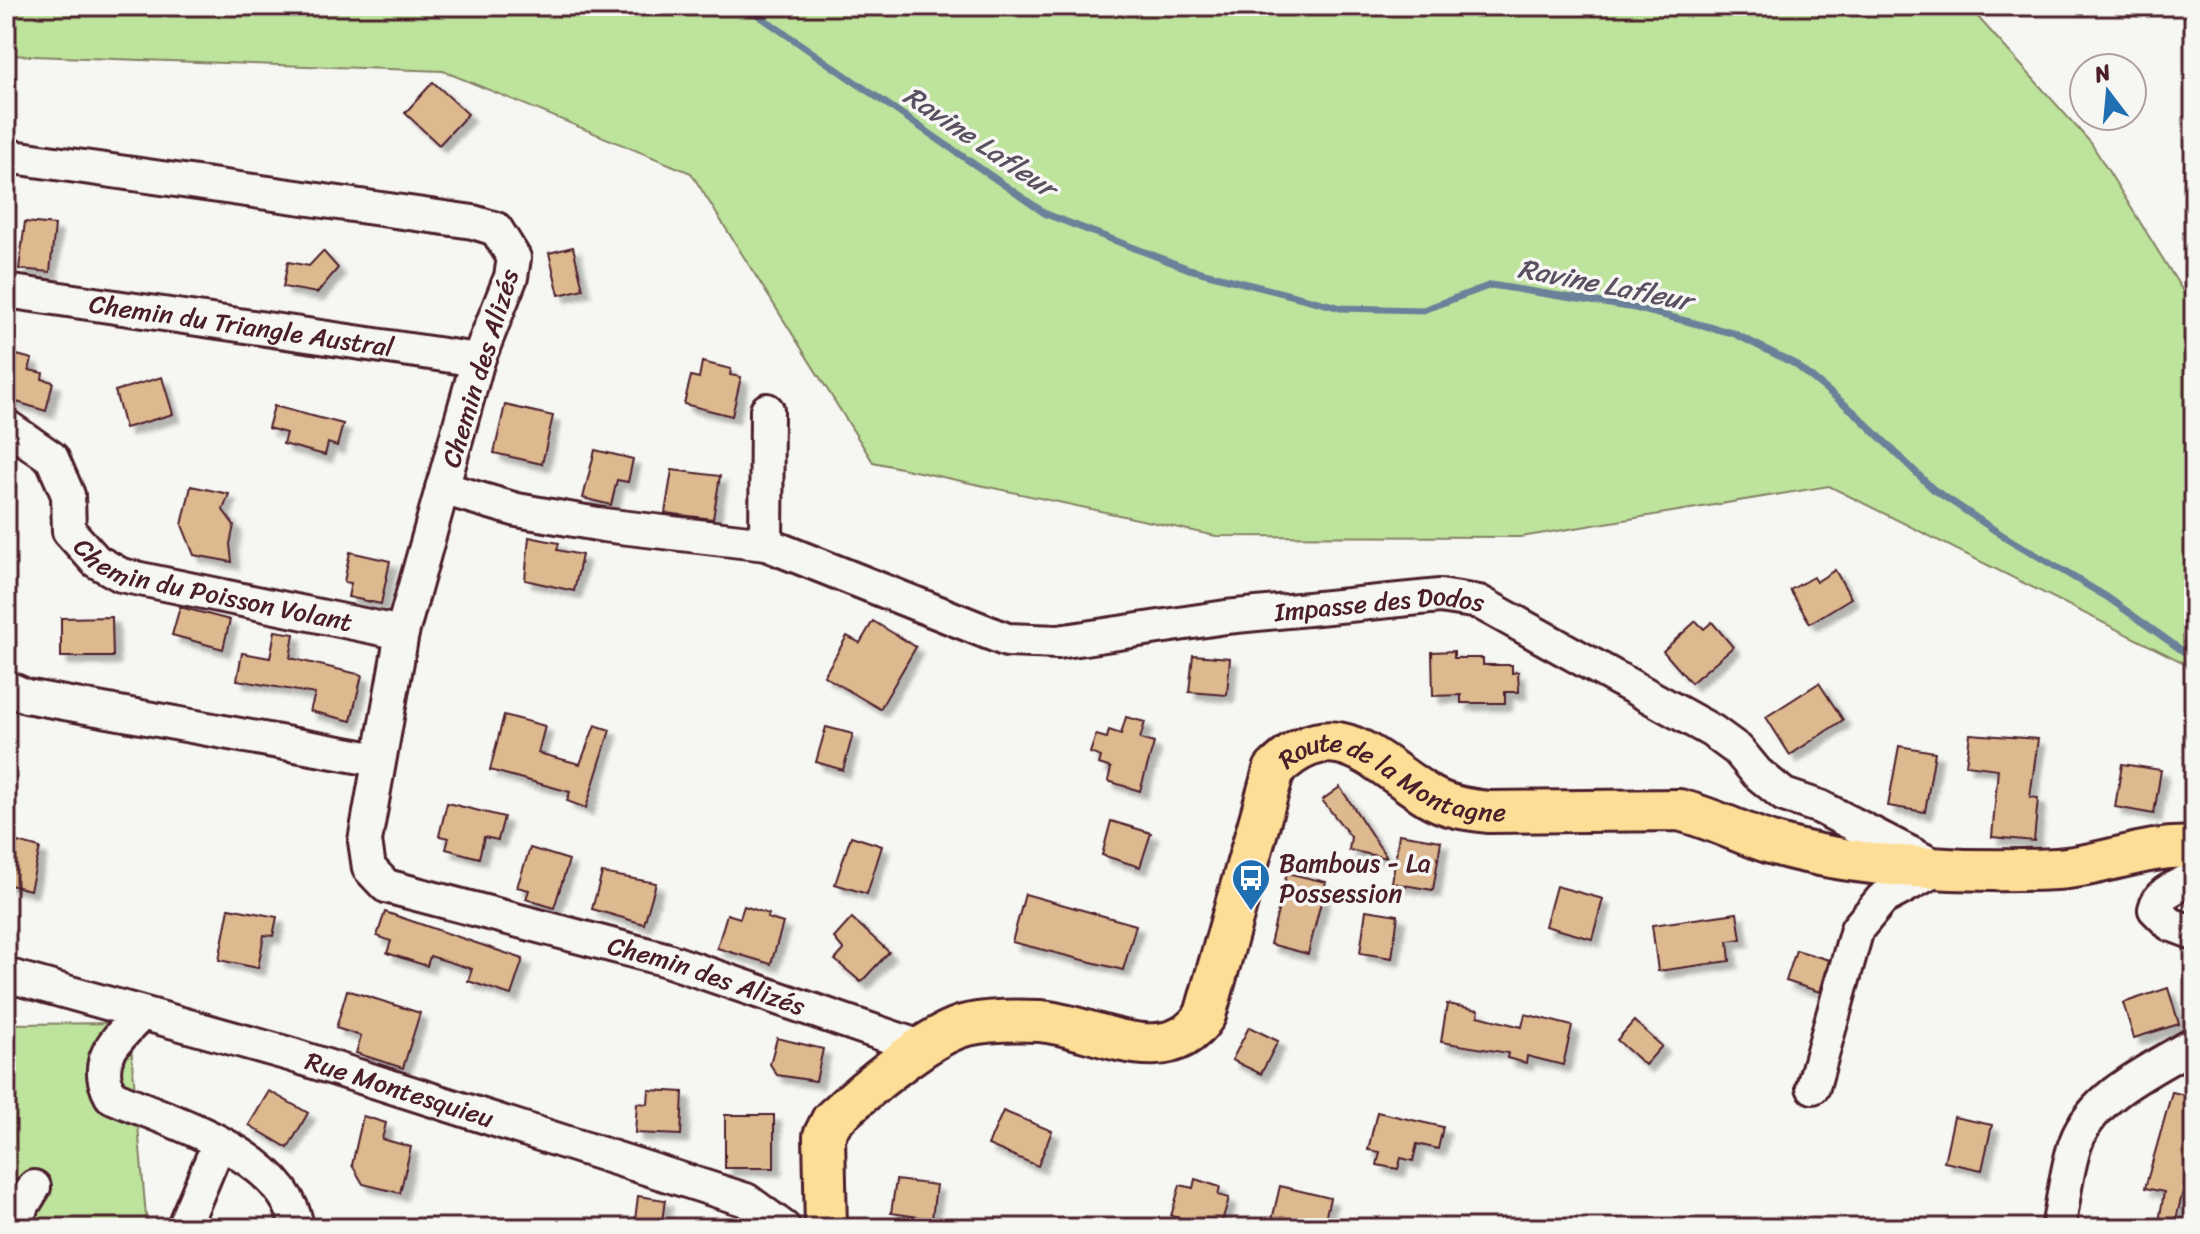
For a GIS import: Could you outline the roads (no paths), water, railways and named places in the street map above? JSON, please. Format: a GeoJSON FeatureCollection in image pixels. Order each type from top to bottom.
{"type":"FeatureCollection","features":[{"type":"Feature","properties":{"kind":"main road","name":"Route de la Montagne"},"geometry":{"type":"LineString","coordinates":[[826,1228],[824,1136],[832,1120],[940,1035],[966,1025],[1042,1021],[1150,1046],[1181,1039],[1196,1029],[1205,1015],[1274,770],[1300,749],[1316,745],[1352,744],[1371,753],[1431,798],[1459,808],[1489,812],[1679,810],[1710,817],[1770,842],[1814,853],[1939,868],[2059,869],[2156,849],[2194,848]]}},
{"type":"Feature","properties":{"kind":"street","name":"Chemin des Alizés"},"geometry":{"type":"LineString","coordinates":[[6,156],[473,222],[496,229],[514,258],[511,277],[478,360],[402,633],[365,841],[369,868],[386,886],[664,959],[923,1048]]}},
{"type":"Feature","properties":{"kind":"street","name":"Chemin du Triangle Austral"},"geometry":{"type":"LineString","coordinates":[[6,291],[478,360]]}},
{"type":"Feature","properties":{"kind":"street"},"geometry":{"type":"LineString","coordinates":[[766,544],[767,410]]}},
{"type":"Feature","properties":{"kind":"street","name":"Chemin du Poisson Volant"},"geometry":{"type":"LineString","coordinates":[[6,426],[52,458],[68,495],[69,531],[96,561],[121,575],[402,633]]}},
{"type":"Feature","properties":{"kind":"street","name":"Impasse des Dodos"},"geometry":{"type":"LineString","coordinates":[[442,488],[517,510],[560,518],[766,544],[1007,640],[1058,642],[1226,617],[1440,596],[1479,602],[1712,731],[1738,750],[1757,773],[1784,795],[1820,807],[1939,868]]}},
{"type":"Feature","properties":{"kind":"street"},"geometry":{"type":"LineString","coordinates":[[6,687],[26,696],[378,760]]}},
{"type":"Feature","properties":{"kind":"street"},"geometry":{"type":"LineString","coordinates":[[1813,1087],[1857,929],[1882,899],[1939,868]]}},
{"type":"Feature","properties":{"kind":"street"},"geometry":{"type":"LineString","coordinates":[[2194,878],[2167,891],[2157,901],[2155,909],[2170,924],[2194,933]]}},
{"type":"Feature","properties":{"kind":"street","name":"Rue Montesquieu"},"geometry":{"type":"LineString","coordinates":[[6,975],[289,1054],[746,1200],[784,1228]]}},
{"type":"Feature","properties":{"kind":"street"},"geometry":{"type":"LineString","coordinates":[[141,1014],[109,1046],[102,1073],[111,1096],[219,1143],[264,1169],[286,1195],[297,1228]]}},
{"type":"Feature","properties":{"kind":"street"},"geometry":{"type":"LineString","coordinates":[[2058,1228],[2076,1143],[2096,1110],[2128,1084],[2194,1044]]}},
{"type":"Feature","properties":{"kind":"street"},"geometry":{"type":"LineString","coordinates":[[183,1228],[219,1143]]}},
{"type":"Feature","properties":{"kind":"street"},"geometry":{"type":"LineString","coordinates":[[9,1228],[34,1187]]}},
{"type":"Feature","properties":{"kind":"waterway","name":"Ravine Lafleur"},"geometry":{"type":"LineString","coordinates":[[745,6],[1046,214],[1189,269],[1341,308],[1423,310],[1491,285],[1635,308],[1733,333],[1795,364],[1854,412],[1933,489],[2002,535],[2107,597],[2194,659]]}},
{"type":"Feature","properties":{"kind":"place","name":"Bambous - La Possession"},"geometry":{"type":"Point","coordinates":[1251,912]}}]}
